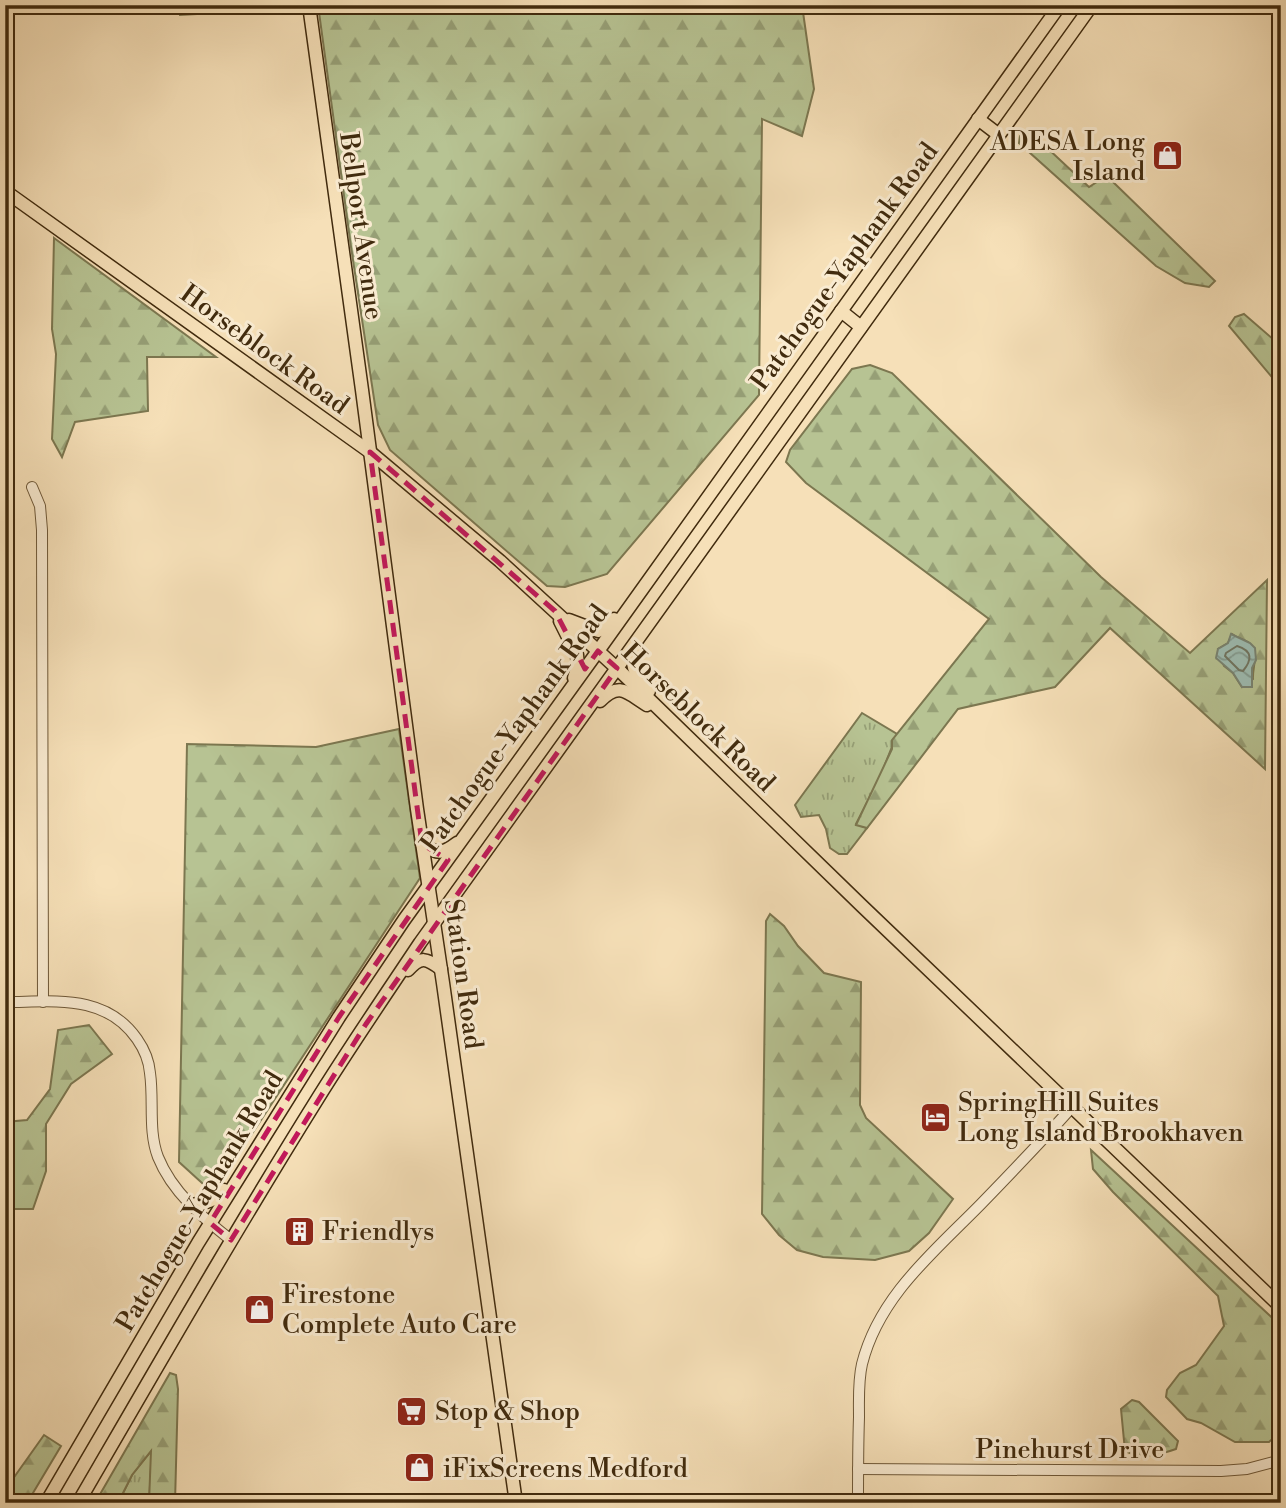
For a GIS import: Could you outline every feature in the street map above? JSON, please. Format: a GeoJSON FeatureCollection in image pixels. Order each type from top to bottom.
{"type":"FeatureCollection","features":[{"type":"Feature","properties":{"kind":"main road","name":"Bellport Avenue"},"geometry":{"type":"LineString","coordinates":[[309,5],[370,452]]}},
{"type":"Feature","properties":{"kind":"main road","name":"Patchogue-Yaphank Road"},"geometry":{"type":"LineString","coordinates":[[46,1503],[210,1223],[345,1007],[1060,5]]}},
{"type":"Feature","properties":{"kind":"main road","name":"Patchogue-Yaphank Road"},"geometry":{"type":"LineString","coordinates":[[78,1503],[231,1240],[384,996],[1092,5]]}},
{"type":"Feature","properties":{"kind":"main road"},"geometry":{"type":"LineString","coordinates":[[978,119],[999,135]]}},
{"type":"Feature","properties":{"kind":"main road","name":"Horseblock Road"},"geometry":{"type":"LineString","coordinates":[[5,191],[370,452],[485,548],[617,668],[1281,1307]]}},
{"type":"Feature","properties":{"kind":"main road"},"geometry":{"type":"LineString","coordinates":[[841,311],[861,327]]}},
{"type":"Feature","properties":{"kind":"main road","name":"Station Road"},"geometry":{"type":"LineString","coordinates":[[370,452],[422,844],[516,1503]]}},
{"type":"Feature","properties":{"kind":"main road"},"geometry":{"type":"LineString","coordinates":[[557,613],[593,630],[601,630],[635,599]]}},
{"type":"Feature","properties":{"kind":"main road"},"geometry":{"type":"LineString","coordinates":[[557,613],[578,659],[568,692]]}},
{"type":"Feature","properties":{"kind":"main road"},"geometry":{"type":"LineString","coordinates":[[636,641],[632,666],[668,718]]}},
{"type":"Feature","properties":{"kind":"main road"},"geometry":{"type":"LineString","coordinates":[[578,723],[608,693],[616,690],[624,691],[668,718]]}},
{"type":"Feature","properties":{"kind":"main road"},"geometry":{"type":"LineString","coordinates":[[422,844],[433,851],[443,852],[463,839]]}},
{"type":"Feature","properties":{"kind":"main road"},"geometry":{"type":"LineString","coordinates":[[384,996],[419,960],[428,960],[441,969]]}},
{"type":"Feature","properties":{"kind":"main road"},"geometry":{"type":"LineString","coordinates":[[191,1205],[216,1199],[247,1163]]}},
{"type":"Feature","properties":{"kind":"street"},"geometry":{"type":"LineString","coordinates":[[32,487],[41,514],[44,1002]]}},
{"type":"Feature","properties":{"kind":"street"},"geometry":{"type":"LineString","coordinates":[[5,1002],[76,1002],[94,1006],[118,1019],[132,1031],[149,1063],[152,1129],[158,1157],[165,1172],[191,1205],[231,1240]]}},
{"type":"Feature","properties":{"kind":"street"},"geometry":{"type":"LineString","coordinates":[[858,1503],[859,1395],[862,1366],[879,1319],[914,1273],[1072,1107]]}},
{"type":"Feature","properties":{"kind":"street","name":"Pinehurst Drive"},"geometry":{"type":"LineString","coordinates":[[858,1469],[1220,1471],[1247,1469],[1281,1460]]}},
{"type":"Feature","properties":{"kind":"highlighted area"},"geometry":{"type":"Polygon","coordinates":[[[370,452],[555,611],[585,669],[598,651],[617,668],[366,1024],[231,1240],[210,1223],[339,1017],[448,860],[422,844],[370,452]]]}},
{"type":"Feature","properties":{"kind":"green space"},"geometry":{"type":"Polygon","coordinates":[[[179,5],[291,5],[290,9],[180,15],[179,5]]]}},
{"type":"Feature","properties":{"kind":"green space"},"geometry":{"type":"Polygon","coordinates":[[[318,5],[802,5],[814,89],[802,136],[762,119],[759,395],[607,574],[565,587],[547,586],[390,450],[378,425],[318,5]]]}},
{"type":"Feature","properties":{"kind":"green space"},"geometry":{"type":"Polygon","coordinates":[[[1029,131],[1089,187],[1100,180],[1112,181],[1215,281],[1209,287],[1185,283],[1156,266],[1019,143],[1020,136],[1029,131]]]}},
{"type":"Feature","properties":{"kind":"green space"},"geometry":{"type":"Polygon","coordinates":[[[54,238],[216,357],[147,357],[148,411],[75,422],[62,457],[52,439],[56,354],[52,329],[54,238]]]}},
{"type":"Feature","properties":{"kind":"green space"},"geometry":{"type":"Polygon","coordinates":[[[1244,314],[1281,346],[1281,388],[1229,326],[1235,317],[1244,314]]]}},
{"type":"Feature","properties":{"kind":"green space"},"geometry":{"type":"Polygon","coordinates":[[[870,365],[892,373],[1101,577],[1190,653],[1267,580],[1265,769],[1110,628],[1055,687],[958,709],[867,828],[856,825],[892,749],[892,740],[989,619],[806,483],[786,462],[790,450],[852,369],[870,365]],[[1232,634],[1228,643],[1218,649],[1224,666],[1233,673],[1242,687],[1253,679],[1255,654],[1248,642],[1232,634]]]}},
{"type":"Feature","properties":{"kind":"green space"},"geometry":{"type":"Polygon","coordinates":[[[862,713],[897,734],[880,777],[856,824],[867,828],[847,854],[839,854],[830,848],[826,829],[819,815],[801,817],[795,805],[862,713]]]}},
{"type":"Feature","properties":{"kind":"green space"},"geometry":{"type":"Polygon","coordinates":[[[399,729],[420,878],[213,1193],[179,1162],[187,744],[316,747],[399,729]]]}},
{"type":"Feature","properties":{"kind":"green space"},"geometry":{"type":"Polygon","coordinates":[[[770,914],[784,926],[798,946],[824,973],[861,982],[860,1105],[866,1118],[953,1199],[929,1233],[909,1251],[875,1260],[823,1257],[797,1250],[779,1235],[762,1214],[766,921],[770,914]]]}},
{"type":"Feature","properties":{"kind":"green space"},"geometry":{"type":"Polygon","coordinates":[[[89,1025],[112,1054],[71,1084],[46,1124],[46,1171],[33,1209],[5,1209],[5,1122],[27,1120],[50,1089],[58,1030],[89,1025]]]}},
{"type":"Feature","properties":{"kind":"green space"},"geometry":{"type":"Polygon","coordinates":[[[1091,1150],[1281,1326],[1281,1412],[1276,1413],[1281,1431],[1269,1442],[1235,1442],[1201,1423],[1187,1419],[1166,1397],[1167,1390],[1180,1373],[1196,1365],[1224,1326],[1218,1296],[1113,1192],[1093,1169],[1091,1150]]]}},
{"type":"Feature","properties":{"kind":"green space"},"geometry":{"type":"Polygon","coordinates":[[[170,1373],[176,1375],[178,1389],[175,1503],[149,1503],[151,1451],[132,1475],[118,1503],[95,1503],[170,1373]]]}},
{"type":"Feature","properties":{"kind":"green space"},"geometry":{"type":"Polygon","coordinates":[[[1132,1400],[1139,1402],[1178,1441],[1176,1449],[1151,1455],[1125,1451],[1121,1409],[1132,1400]]]}},
{"type":"Feature","properties":{"kind":"green space"},"geometry":{"type":"Polygon","coordinates":[[[44,1435],[61,1446],[27,1503],[5,1503],[5,1490],[44,1435]]]}},
{"type":"Feature","properties":{"kind":"green space"},"geometry":{"type":"Polygon","coordinates":[[[152,1450],[149,1503],[118,1503],[132,1475],[152,1450]]]}},
{"type":"Feature","properties":{"kind":"water"},"geometry":{"type":"Polygon","coordinates":[[[1231,634],[1255,648],[1252,687],[1242,687],[1233,673],[1216,658],[1218,649],[1228,643],[1231,634]]]}},
{"type":"Feature","properties":{"kind":"place","name":"ADESA Long Island"},"geometry":{"type":"Point","coordinates":[1168,156]}},
{"type":"Feature","properties":{"kind":"place","name":"SpringHill Suites Long Island Brookhaven"},"geometry":{"type":"Point","coordinates":[935,1117]}},
{"type":"Feature","properties":{"kind":"place","name":"Friendlys"},"geometry":{"type":"Point","coordinates":[299,1231]}},
{"type":"Feature","properties":{"kind":"place","name":"Firestone Complete Auto Care"},"geometry":{"type":"Point","coordinates":[259,1309]}},
{"type":"Feature","properties":{"kind":"place","name":"Stop & Shop"},"geometry":{"type":"Point","coordinates":[412,1411]}},
{"type":"Feature","properties":{"kind":"place","name":"iFixScreens Medford"},"geometry":{"type":"Point","coordinates":[420,1468]}}]}
